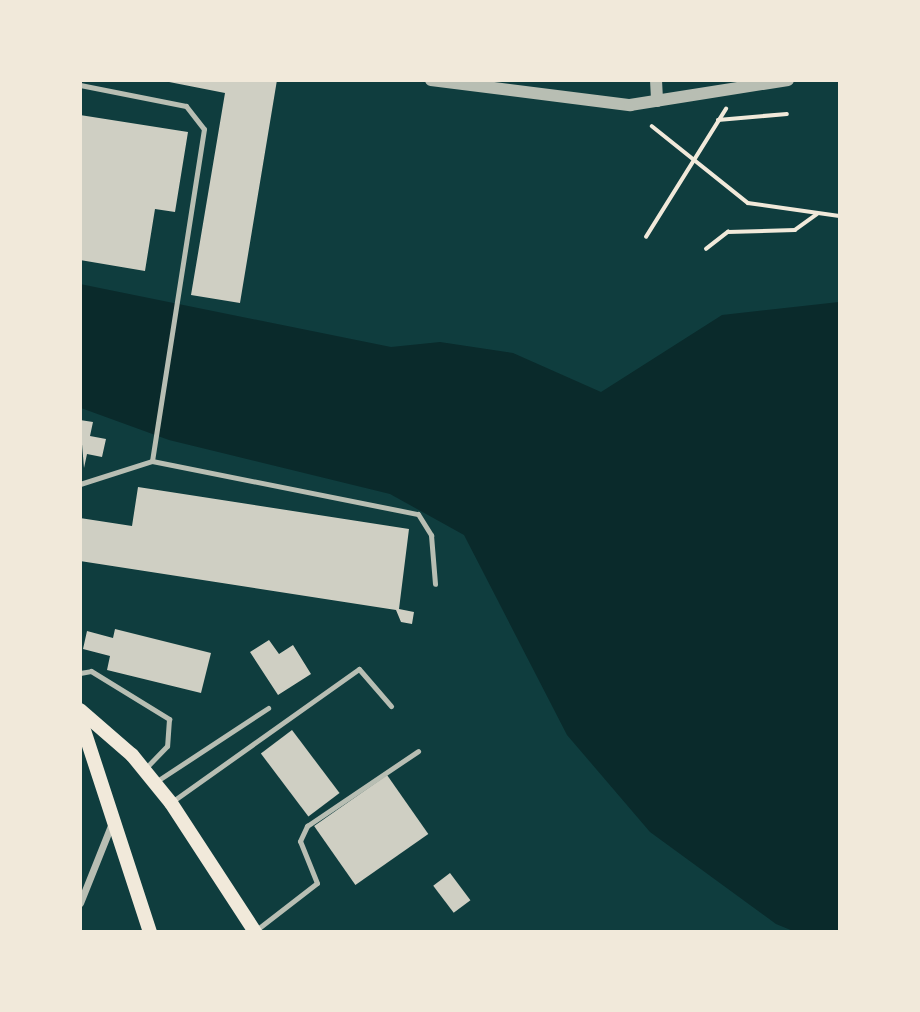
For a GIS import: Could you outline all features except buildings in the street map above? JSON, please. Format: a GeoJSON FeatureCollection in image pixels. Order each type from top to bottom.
{"type":"FeatureCollection","features":[{"type":"Feature","properties":{"kind":"main road"},"geometry":{"type":"LineString","coordinates":[[80,710],[144,770],[171,803],[255,932]]}},
{"type":"Feature","properties":{"kind":"main road"},"geometry":{"type":"LineString","coordinates":[[80,718],[150,932]]}},
{"type":"Feature","properties":{"kind":"street"},"geometry":{"type":"LineString","coordinates":[[431,80],[630,105],[788,80]]}},
{"type":"Feature","properties":{"kind":"street"},"geometry":{"type":"LineString","coordinates":[[656,80],[657,101]]}},
{"type":"Feature","properties":{"kind":"street"},"geometry":{"type":"LineString","coordinates":[[80,903],[113,819]]}},
{"type":"Feature","properties":{"kind":"lane"},"geometry":{"type":"LineString","coordinates":[[80,85],[186,106],[201,122],[152,461]]}},
{"type":"Feature","properties":{"kind":"lane"},"geometry":{"type":"LineString","coordinates":[[80,484],[152,461],[418,514],[431,535],[435,584]]}},
{"type":"Feature","properties":{"kind":"lane"},"geometry":{"type":"LineString","coordinates":[[171,803],[359,669],[391,706]]}},
{"type":"Feature","properties":{"kind":"lane"},"geometry":{"type":"LineString","coordinates":[[80,673],[91,671],[169,719],[167,746],[144,770]]}},
{"type":"Feature","properties":{"kind":"lane"},"geometry":{"type":"LineString","coordinates":[[154,783],[268,708]]}},
{"type":"Feature","properties":{"kind":"lane"},"geometry":{"type":"LineString","coordinates":[[255,932],[317,883],[300,841],[307,826],[418,751]]}},
{"type":"Feature","properties":{"kind":"path"},"geometry":{"type":"LineString","coordinates":[[646,237],[726,108]]}},
{"type":"Feature","properties":{"kind":"path"},"geometry":{"type":"LineString","coordinates":[[718,120],[787,114]]}},
{"type":"Feature","properties":{"kind":"path"},"geometry":{"type":"LineString","coordinates":[[652,126],[692,163],[748,202],[839,216]]}},
{"type":"Feature","properties":{"kind":"path"},"geometry":{"type":"LineString","coordinates":[[706,249],[727,232],[795,230],[817,214]]}},
{"type":"Feature","properties":{"kind":"water"},"geometry":{"type":"Polygon","coordinates":[[[80,284],[391,347],[440,342],[513,353],[601,392],[722,315],[839,302],[839,931],[793,931],[776,924],[650,832],[567,735],[464,535],[390,494],[169,440],[81,408],[80,284]]]}}]}
